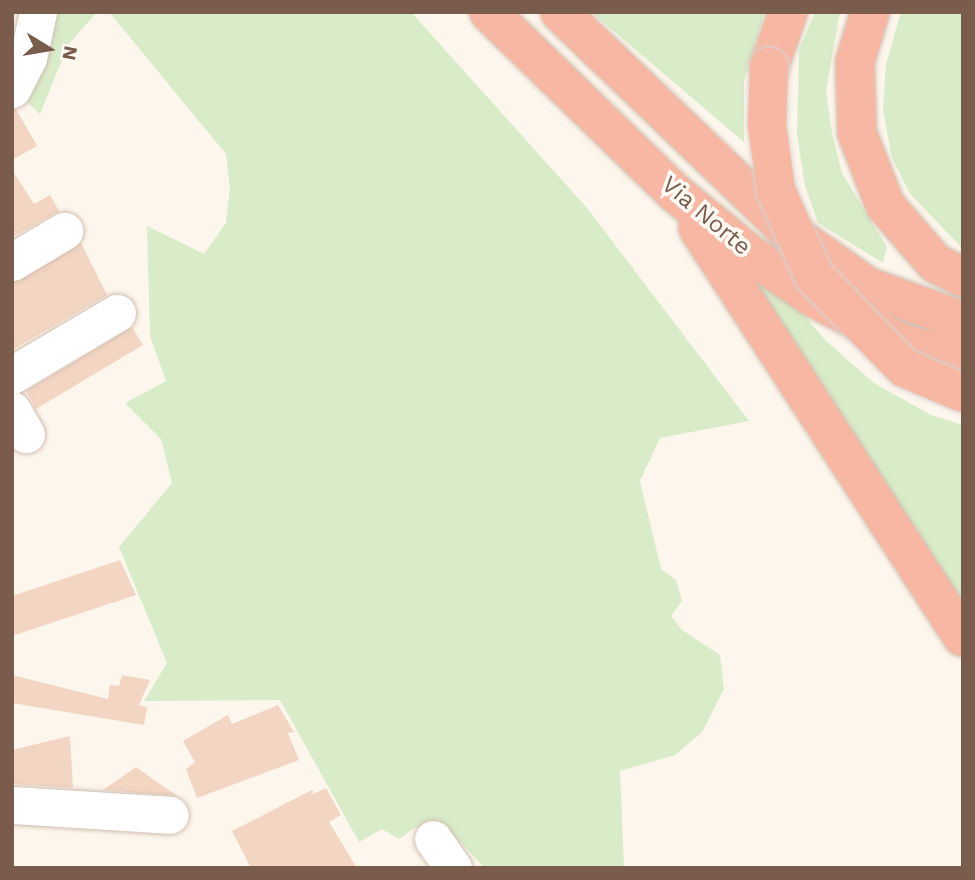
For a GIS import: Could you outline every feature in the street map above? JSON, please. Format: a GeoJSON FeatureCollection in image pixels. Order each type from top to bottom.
{"type":"FeatureCollection","features":[{"type":"Feature","properties":{"kind":"highway","name":"Via Norte"},"geometry":{"type":"LineString","coordinates":[[489,12],[674,192],[812,298],[904,344],[963,356]]}},
{"type":"Feature","properties":{"kind":"highway","name":"Via Norte"},"geometry":{"type":"LineString","coordinates":[[561,12],[786,229],[868,287],[963,321]]}},
{"type":"Feature","properties":{"kind":"highway"},"geometry":{"type":"LineString","coordinates":[[788,12],[769,67],[767,125],[776,190],[814,276],[904,368],[963,393]]}},
{"type":"Feature","properties":{"kind":"highway"},"geometry":{"type":"LineString","coordinates":[[870,12],[855,62],[856,132],[885,205],[935,263],[963,277]]}},
{"type":"Feature","properties":{"kind":"highway"},"geometry":{"type":"LineString","coordinates":[[674,192],[963,637]]}},
{"type":"Feature","properties":{"kind":"street"},"geometry":{"type":"LineString","coordinates":[[12,89],[28,58],[38,12]]}},
{"type":"Feature","properties":{"kind":"street"},"geometry":{"type":"LineString","coordinates":[[12,262],[64,231]]}},
{"type":"Feature","properties":{"kind":"street"},"geometry":{"type":"LineString","coordinates":[[12,375],[117,313]]}},
{"type":"Feature","properties":{"kind":"street"},"geometry":{"type":"LineString","coordinates":[[12,805],[170,815]]}},
{"type":"Feature","properties":{"kind":"green space"},"geometry":{"type":"Polygon","coordinates":[[[51,12],[97,12],[68,45],[40,114],[23,98],[51,12]]]}},
{"type":"Feature","properties":{"kind":"green space"},"geometry":{"type":"Polygon","coordinates":[[[109,12],[411,12],[587,208],[749,421],[660,438],[640,481],[661,569],[676,580],[682,601],[671,616],[682,630],[720,655],[724,689],[702,732],[675,755],[620,771],[624,868],[485,868],[453,834],[416,827],[399,839],[382,829],[359,842],[280,700],[144,701],[167,663],[119,547],[172,483],[161,439],[125,403],[166,381],[150,336],[147,226],[204,254],[226,223],[230,188],[226,154],[109,12]]]}},
{"type":"Feature","properties":{"kind":"green space"},"geometry":{"type":"Polygon","coordinates":[[[591,12],[765,12],[744,81],[744,142],[591,12]]]}},
{"type":"Feature","properties":{"kind":"green space"},"geometry":{"type":"Polygon","coordinates":[[[815,12],[840,12],[826,91],[832,133],[842,173],[887,247],[883,263],[818,223],[805,186],[797,134],[799,50],[815,12]]]}},
{"type":"Feature","properties":{"kind":"green space"},"geometry":{"type":"Polygon","coordinates":[[[901,12],[963,12],[963,249],[910,194],[892,158],[883,110],[886,64],[901,12]]]}},
{"type":"Feature","properties":{"kind":"green space"},"geometry":{"type":"Polygon","coordinates":[[[742,271],[792,301],[825,340],[874,383],[931,415],[963,425],[963,606],[742,271]]]}},
{"type":"Feature","properties":{"kind":"building"},"geometry":{"type":"Polygon","coordinates":[[[16,109],[37,146],[12,160],[12,110],[16,109]]]}},
{"type":"Feature","properties":{"kind":"building"},"geometry":{"type":"Polygon","coordinates":[[[12,170],[34,204],[50,195],[59,211],[12,237],[12,170]]]}},
{"type":"Feature","properties":{"kind":"building"},"geometry":{"type":"Polygon","coordinates":[[[81,243],[107,295],[12,350],[12,283],[81,243]]]}},
{"type":"Feature","properties":{"kind":"building"},"geometry":{"type":"Polygon","coordinates":[[[132,327],[143,345],[36,409],[26,391],[132,327]]]}},
{"type":"Feature","properties":{"kind":"building"},"geometry":{"type":"Polygon","coordinates":[[[120,560],[136,595],[12,636],[12,596],[120,560]]]}},
{"type":"Feature","properties":{"kind":"building"},"geometry":{"type":"Polygon","coordinates":[[[12,675],[108,699],[110,685],[119,686],[122,675],[150,680],[139,705],[147,707],[144,725],[12,703],[12,675]]]}},
{"type":"Feature","properties":{"kind":"building"},"geometry":{"type":"Polygon","coordinates":[[[278,705],[294,732],[288,733],[299,760],[197,798],[186,769],[195,762],[183,741],[228,715],[232,724],[278,705]]]}},
{"type":"Feature","properties":{"kind":"building"},"geometry":{"type":"Polygon","coordinates":[[[70,736],[73,788],[12,784],[12,750],[70,736]]]}},
{"type":"Feature","properties":{"kind":"building"},"geometry":{"type":"Polygon","coordinates":[[[136,767],[177,796],[103,790],[136,767]]]}},
{"type":"Feature","properties":{"kind":"building"},"geometry":{"type":"Polygon","coordinates":[[[326,788],[341,815],[329,822],[357,868],[251,868],[232,831],[312,790],[313,794],[326,788]]]}}]}
